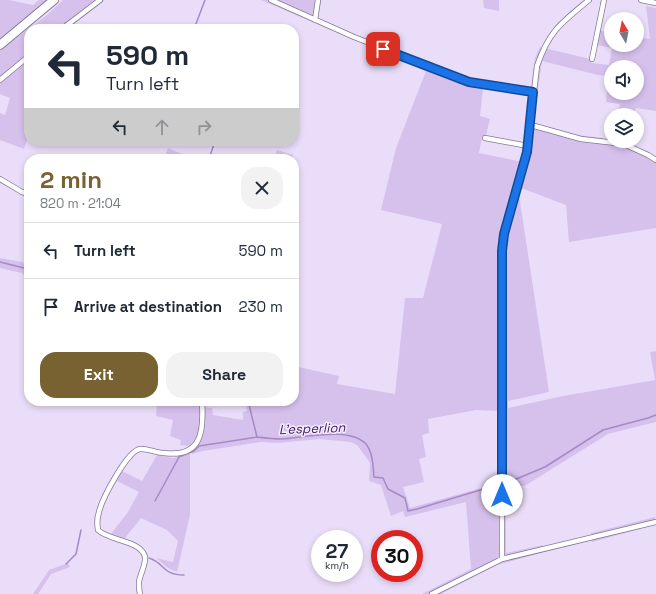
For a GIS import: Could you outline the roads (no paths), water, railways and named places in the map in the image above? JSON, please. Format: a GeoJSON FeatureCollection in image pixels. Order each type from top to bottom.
{"type":"FeatureCollection","features":[{"type":"Feature","properties":{"kind":"highway"},"geometry":{"type":"LineString","coordinates":[[25,24],[54,0]]}},
{"type":"Feature","properties":{"kind":"highway"},"geometry":{"type":"LineString","coordinates":[[0,45],[24,25]]}},
{"type":"Feature","properties":{"kind":"street"},"geometry":{"type":"LineString","coordinates":[[69,24],[100,0]]}},
{"type":"Feature","properties":{"kind":"street"},"geometry":{"type":"LineString","coordinates":[[270,0],[447,75],[469,82],[533,92]]}},
{"type":"Feature","properties":{"kind":"street"},"geometry":{"type":"LineString","coordinates":[[315,20],[318,0]]}},
{"type":"Feature","properties":{"kind":"street"},"geometry":{"type":"LineString","coordinates":[[502,559],[502,251],[504,234],[528,146],[537,66],[546,43],[562,22],[589,0]]}},
{"type":"Feature","properties":{"kind":"street"},"geometry":{"type":"LineString","coordinates":[[592,59],[604,0]]}},
{"type":"Feature","properties":{"kind":"street"},"geometry":{"type":"LineString","coordinates":[[641,0],[656,3]]}},
{"type":"Feature","properties":{"kind":"street"},"geometry":{"type":"LineString","coordinates":[[0,80],[24,60]]}},
{"type":"Feature","properties":{"kind":"street"},"geometry":{"type":"LineString","coordinates":[[531,125],[581,139],[624,144],[656,160]]}},
{"type":"Feature","properties":{"kind":"street"},"geometry":{"type":"LineString","coordinates":[[485,138],[528,146]]}},
{"type":"Feature","properties":{"kind":"street"},"geometry":{"type":"LineString","coordinates":[[0,179],[24,193]]}},
{"type":"Feature","properties":{"kind":"street"},"geometry":{"type":"LineString","coordinates":[[140,592],[139,582],[145,558],[143,553],[133,545],[104,535],[98,530],[97,523],[99,511],[121,469],[134,451],[141,449],[166,454],[180,453],[197,443],[202,426],[202,406]]}},
{"type":"Feature","properties":{"kind":"street"},"geometry":{"type":"LineString","coordinates":[[432,594],[502,559],[656,522]]}},
{"type":"Feature","properties":{"kind":"waterway"},"geometry":{"type":"LineString","coordinates":[[196,24],[205,0]]}},
{"type":"Feature","properties":{"kind":"waterway"},"geometry":{"type":"LineString","coordinates":[[211,154],[213,146]]}},
{"type":"Feature","properties":{"kind":"waterway","name":"L'esperlion"},"geometry":{"type":"LineString","coordinates":[[0,262],[24,268]]}},
{"type":"Feature","properties":{"kind":"waterway","name":"L'esperlion"},"geometry":{"type":"LineString","coordinates":[[249,406],[257,437],[281,439],[338,434],[349,435],[366,444],[370,451],[374,477],[383,478],[388,489],[405,498],[408,511],[497,485]]}},
{"type":"Feature","properties":{"kind":"waterway","name":"L'esperlion"},"geometry":{"type":"LineString","coordinates":[[509,482],[545,467],[603,430],[656,415]]}},
{"type":"Feature","properties":{"kind":"waterway"},"geometry":{"type":"LineString","coordinates":[[155,501],[179,457],[194,451],[199,446],[257,437]]}},
{"type":"Feature","properties":{"kind":"waterway"},"geometry":{"type":"LineString","coordinates":[[66,564],[76,554],[81,530]]}},
{"type":"Feature","properties":{"kind":"waterway"},"geometry":{"type":"LineString","coordinates":[[149,558],[154,560],[167,571],[184,575]]}}]}
